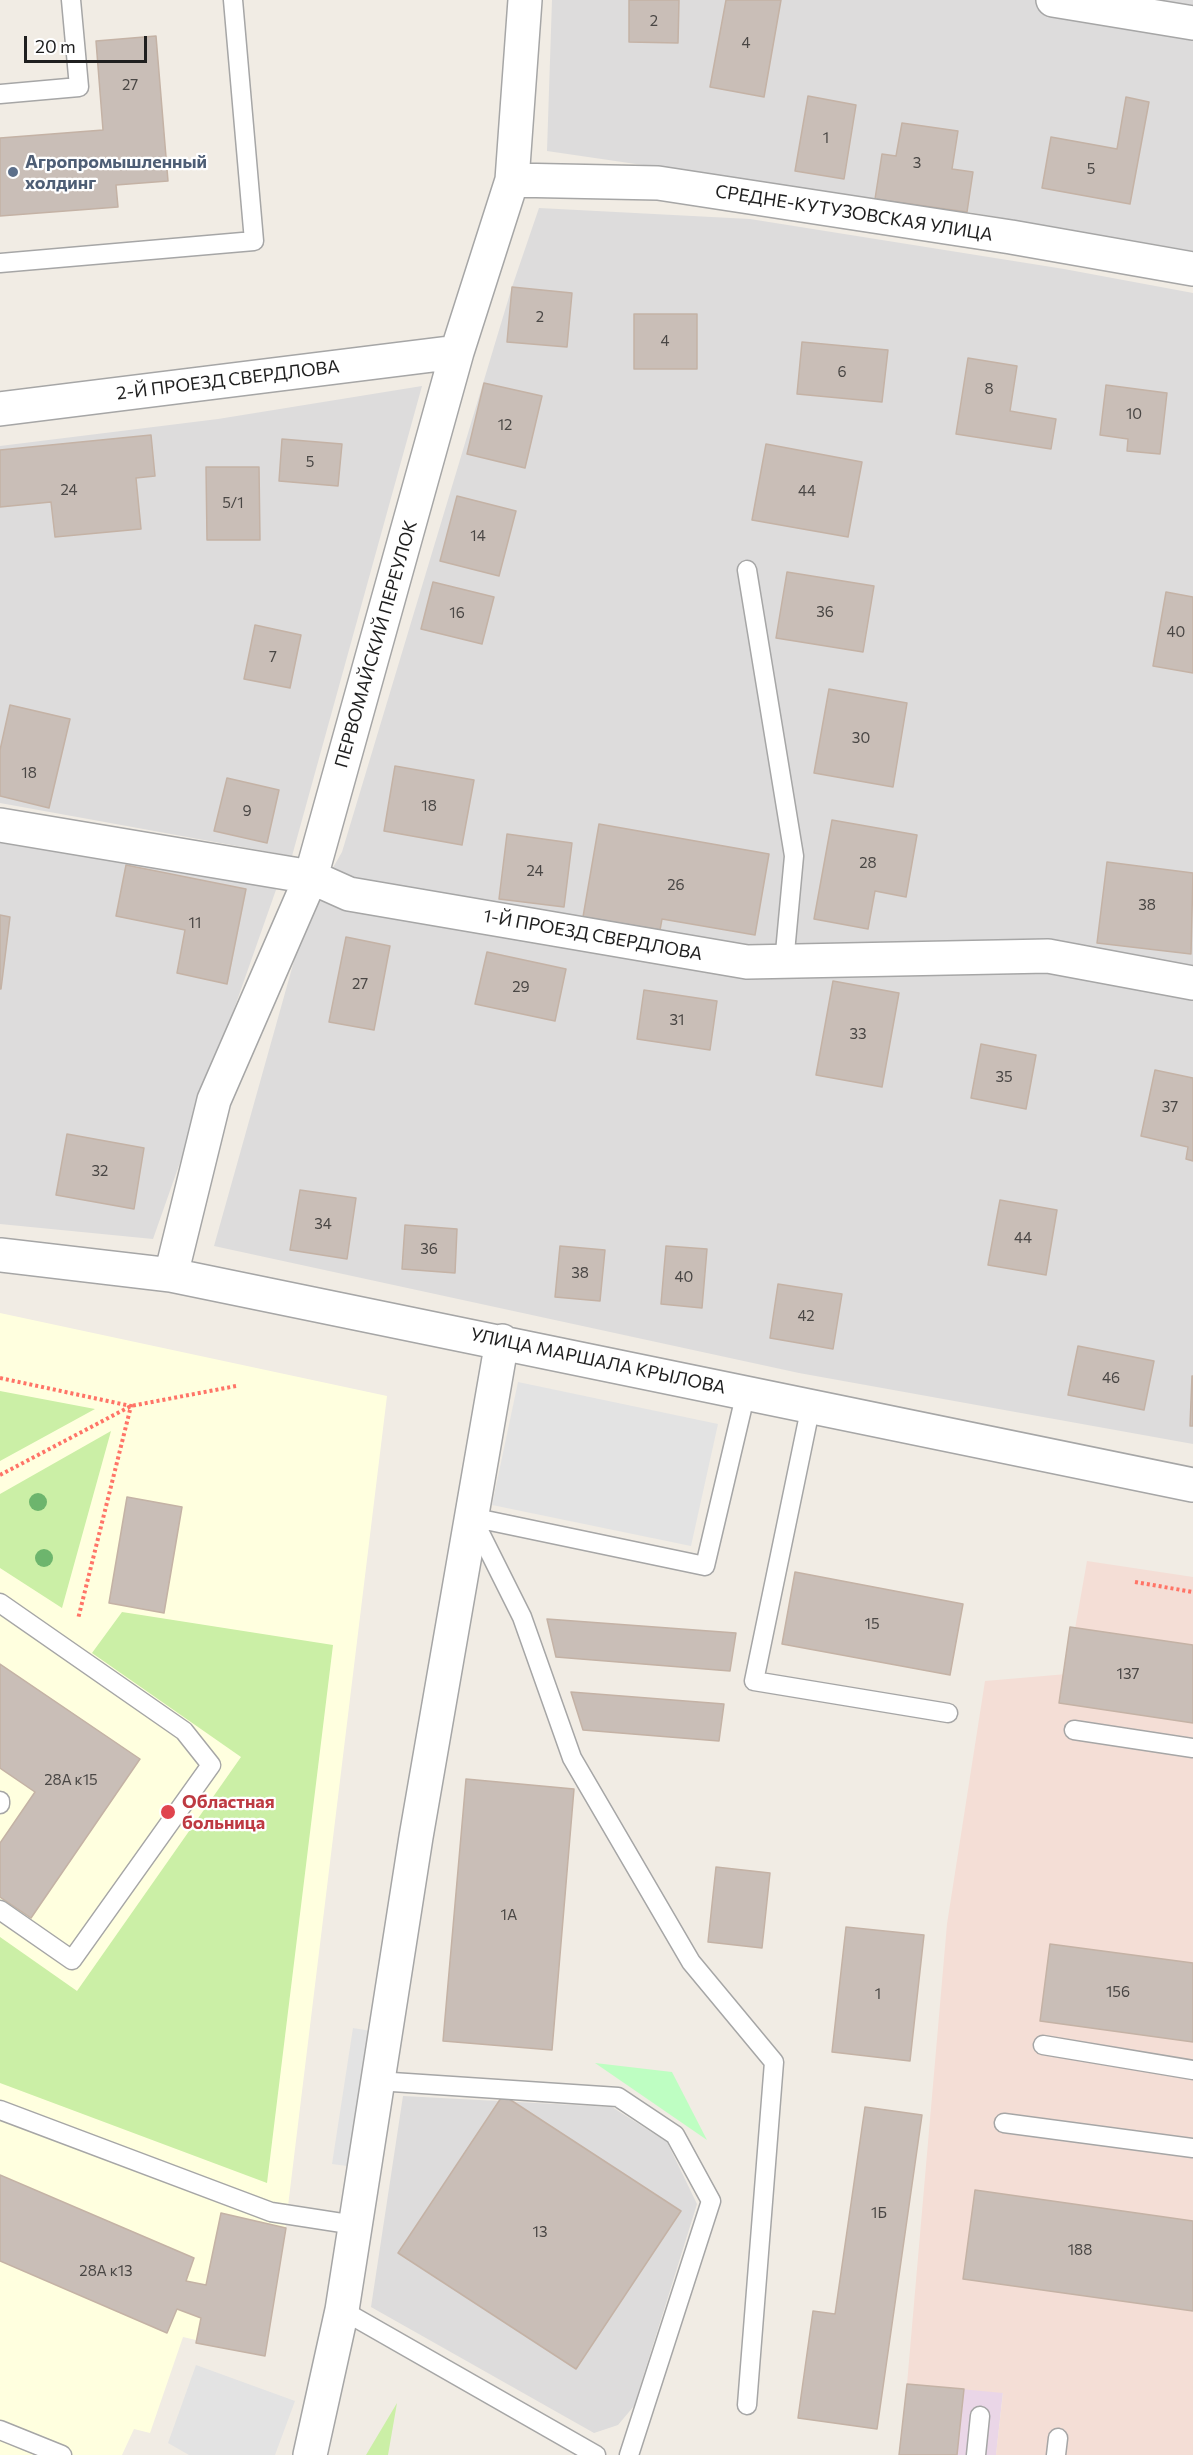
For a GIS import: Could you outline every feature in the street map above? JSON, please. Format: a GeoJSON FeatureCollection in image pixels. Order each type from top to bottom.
{"type":"FeatureCollection","features":[{"type":"Feature","properties":{"kind":"street","name":"ПЕРВОМАЙСКИЙ ПЕРЕУЛОК"},"geometry":{"type":"LineString","coordinates":[[171,1275],[214,1100],[311,877],[457,352],[512,180],[525,0]]}},
{"type":"Feature","properties":{"kind":"street"},"geometry":{"type":"LineString","coordinates":[[1053,0],[1193,23]]}},
{"type":"Feature","properties":{"kind":"street","name":"СРЕДНЕ-КУТУЗОВСКАЯ УЛИЦА"},"geometry":{"type":"LineString","coordinates":[[512,180],[658,183],[1011,237],[1193,269]]}},
{"type":"Feature","properties":{"kind":"street","name":"2-Й ПРОЕЗД СВЕРДЛОВА"},"geometry":{"type":"LineString","coordinates":[[0,409],[457,352]]}},
{"type":"Feature","properties":{"kind":"street","name":"1-Й ПРОЕЗД СВЕРДЛОВА"},"geometry":{"type":"LineString","coordinates":[[0,825],[311,877],[349,894],[747,962],[1048,956],[1193,983]]}},
{"type":"Feature","properties":{"kind":"street","name":"УЛИЦА МАРШАЛА КРЫЛОВА"},"geometry":{"type":"LineString","coordinates":[[0,1255],[171,1275],[502,1341],[1193,1485]]}},
{"type":"Feature","properties":{"kind":"street"},"geometry":{"type":"LineString","coordinates":[[310,2455],[342,2310],[377,2081],[502,1341]]}},
{"type":"Feature","properties":{"kind":"lane"},"geometry":{"type":"LineString","coordinates":[[0,94],[79,87],[71,0]]}},
{"type":"Feature","properties":{"kind":"lane"},"geometry":{"type":"LineString","coordinates":[[0,263],[254,241],[233,0]]}},
{"type":"Feature","properties":{"kind":"lane"},"geometry":{"type":"LineString","coordinates":[[747,570],[794,856],[784,963]]}},
{"type":"Feature","properties":{"kind":"lane"},"geometry":{"type":"LineString","coordinates":[[471,1517],[705,1566],[746,1392]]}},
{"type":"Feature","properties":{"kind":"lane"},"geometry":{"type":"LineString","coordinates":[[811,1405],[754,1681],[948,1713]]}},
{"type":"Feature","properties":{"kind":"lane"},"geometry":{"type":"LineString","coordinates":[[471,1517],[522,1617],[572,1758],[691,1962],[774,2062],[747,2405]]}},
{"type":"Feature","properties":{"kind":"lane"},"geometry":{"type":"LineString","coordinates":[[0,1603],[184,1731],[212,1765],[72,1960],[0,1910]]}},
{"type":"Feature","properties":{"kind":"lane"},"geometry":{"type":"LineString","coordinates":[[1074,1730],[1193,1748]]}},
{"type":"Feature","properties":{"kind":"lane"},"geometry":{"type":"LineString","coordinates":[[1043,2045],[1193,2070]]}},
{"type":"Feature","properties":{"kind":"lane"},"geometry":{"type":"LineString","coordinates":[[377,2081],[618,2097],[675,2135],[711,2201],[629,2455]]}},
{"type":"Feature","properties":{"kind":"lane"},"geometry":{"type":"LineString","coordinates":[[0,2110],[271,2212],[355,2225]]}},
{"type":"Feature","properties":{"kind":"lane"},"geometry":{"type":"LineString","coordinates":[[1004,2123],[1193,2148]]}},
{"type":"Feature","properties":{"kind":"lane"},"geometry":{"type":"LineString","coordinates":[[342,2310],[596,2455]]}},
{"type":"Feature","properties":{"kind":"lane"},"geometry":{"type":"LineString","coordinates":[[976,2455],[980,2416]]}},
{"type":"Feature","properties":{"kind":"lane"},"geometry":{"type":"LineString","coordinates":[[0,2430],[62,2455]]}},
{"type":"Feature","properties":{"kind":"path"},"geometry":{"type":"LineString","coordinates":[[0,1378],[131,1406]]}},
{"type":"Feature","properties":{"kind":"path"},"geometry":{"type":"LineString","coordinates":[[0,1475],[131,1406],[236,1386]]}},
{"type":"Feature","properties":{"kind":"path"},"geometry":{"type":"LineString","coordinates":[[70,1652],[131,1406]]}},
{"type":"Feature","properties":{"kind":"path"},"geometry":{"type":"LineString","coordinates":[[1135,1582],[1193,1592]]}},
{"type":"Feature","properties":{"kind":"shaded area"},"geometry":{"type":"Polygon","coordinates":[[[552,0],[1193,0],[1193,251],[899,200],[875,199],[547,151],[552,0]]]}},
{"type":"Feature","properties":{"kind":"shaded area"},"geometry":{"type":"Polygon","coordinates":[[[539,208],[750,219],[1064,269],[1193,293],[1193,1444],[799,1373],[214,1246],[308,911],[342,852],[512,287],[539,208]]]}},
{"type":"Feature","properties":{"kind":"shaded area"},"geometry":{"type":"Polygon","coordinates":[[[422,386],[292,856],[0,803],[0,446],[218,419],[422,386]]]}},
{"type":"Feature","properties":{"kind":"shaded area"},"geometry":{"type":"Polygon","coordinates":[[[0,839],[277,887],[153,1239],[0,1224],[0,839]]]}},
{"type":"Feature","properties":{"kind":"shaded area","name":"Областная больница"},"geometry":{"type":"Polygon","coordinates":[[[0,1313],[387,1396],[283,2247],[265,2356],[183,2337],[150,2433],[134,2429],[122,2455],[0,2455],[0,1313]]]}},
{"type":"Feature","properties":{"kind":"shaded area"},"geometry":{"type":"Polygon","coordinates":[[[518,1382],[718,1424],[691,1546],[492,1505],[518,1382]]]}},
{"type":"Feature","properties":{"kind":"shaded area"},"geometry":{"type":"Polygon","coordinates":[[[1087,1561],[1193,1577],[1193,2455],[996,2455],[1003,2393],[907,2384],[947,1924],[985,1681],[1067,1674],[1087,1561]]]}},
{"type":"Feature","properties":{"kind":"shaded area"},"geometry":{"type":"Polygon","coordinates":[[[353,2028],[377,2032],[355,2167],[332,2164],[353,2028]]]}},
{"type":"Feature","properties":{"kind":"shaded area"},"geometry":{"type":"Polygon","coordinates":[[[403,2096],[612,2107],[667,2142],[697,2204],[634,2406],[618,2425],[594,2433],[371,2307],[403,2096]]]}},
{"type":"Feature","properties":{"kind":"shaded area"},"geometry":{"type":"Polygon","coordinates":[[[196,2365],[295,2401],[275,2455],[189,2455],[168,2443],[196,2365]]]}},
{"type":"Feature","properties":{"kind":"shaded area"},"geometry":{"type":"Polygon","coordinates":[[[907,2384],[1003,2392],[996,2455],[899,2455],[907,2384]]]}},
{"type":"Feature","properties":{"kind":"green space"},"geometry":{"type":"Polygon","coordinates":[[[0,1391],[95,1409],[0,1461],[0,1391]]]}},
{"type":"Feature","properties":{"kind":"green space"},"geometry":{"type":"Polygon","coordinates":[[[111,1431],[62,1608],[0,1568],[0,1494],[111,1431]]]}},
{"type":"Feature","properties":{"kind":"green space"},"geometry":{"type":"Polygon","coordinates":[[[122,1612],[333,1645],[267,2183],[0,2083],[0,1937],[77,1991],[241,1757],[92,1653],[122,1612]]]}},
{"type":"Feature","properties":{"kind":"green space"},"geometry":{"type":"Polygon","coordinates":[[[595,2063],[672,2072],[707,2140],[595,2063]]]}},
{"type":"Feature","properties":{"kind":"green space"},"geometry":{"type":"Polygon","coordinates":[[[397,2403],[388,2455],[366,2455],[397,2403]]]}},
{"type":"Feature","properties":{"kind":"building"},"geometry":{"type":"Polygon","coordinates":[[[629,0],[679,0],[678,43],[629,42],[629,0]]]}},
{"type":"Feature","properties":{"kind":"building"},"geometry":{"type":"Polygon","coordinates":[[[726,0],[781,0],[764,97],[710,87],[726,0]]]}},
{"type":"Feature","properties":{"kind":"building"},"geometry":{"type":"Polygon","coordinates":[[[156,36],[168,181],[116,185],[118,207],[0,216],[0,138],[103,130],[96,41],[156,36]]]}},
{"type":"Feature","properties":{"kind":"building"},"geometry":{"type":"Polygon","coordinates":[[[808,96],[856,105],[844,179],[795,171],[808,96]]]}},
{"type":"Feature","properties":{"kind":"building"},"geometry":{"type":"Polygon","coordinates":[[[1126,97],[1149,102],[1130,204],[1042,188],[1051,137],[1117,149],[1126,97]]]}},
{"type":"Feature","properties":{"kind":"building"},"geometry":{"type":"Polygon","coordinates":[[[902,123],[958,131],[952,169],[973,172],[967,212],[875,199],[882,154],[896,156],[902,123]]]}},
{"type":"Feature","properties":{"kind":"building"},"geometry":{"type":"Polygon","coordinates":[[[512,287],[572,293],[567,347],[507,342],[512,287]]]}},
{"type":"Feature","properties":{"kind":"building"},"geometry":{"type":"Polygon","coordinates":[[[634,314],[697,314],[697,369],[634,369],[634,314]]]}},
{"type":"Feature","properties":{"kind":"building"},"geometry":{"type":"Polygon","coordinates":[[[802,342],[888,350],[882,402],[797,394],[802,342]]]}},
{"type":"Feature","properties":{"kind":"building"},"geometry":{"type":"Polygon","coordinates":[[[968,358],[1017,366],[1010,411],[1056,419],[1051,449],[956,434],[968,358]]]}},
{"type":"Feature","properties":{"kind":"building"},"geometry":{"type":"Polygon","coordinates":[[[484,383],[542,396],[525,468],[467,454],[484,383]]]}},
{"type":"Feature","properties":{"kind":"building"},"geometry":{"type":"Polygon","coordinates":[[[1106,385],[1167,393],[1160,454],[1127,451],[1128,439],[1100,435],[1106,385]]]}},
{"type":"Feature","properties":{"kind":"building"},"geometry":{"type":"Polygon","coordinates":[[[151,435],[155,476],[136,478],[141,529],[55,537],[51,502],[0,507],[0,450],[151,435]]]}},
{"type":"Feature","properties":{"kind":"building"},"geometry":{"type":"Polygon","coordinates":[[[282,439],[342,444],[338,486],[279,481],[282,439]]]}},
{"type":"Feature","properties":{"kind":"building"},"geometry":{"type":"Polygon","coordinates":[[[766,444],[862,462],[848,537],[752,520],[766,444]]]}},
{"type":"Feature","properties":{"kind":"building"},"geometry":{"type":"Polygon","coordinates":[[[206,467],[259,467],[260,540],[207,540],[206,467]]]}},
{"type":"Feature","properties":{"kind":"building"},"geometry":{"type":"Polygon","coordinates":[[[457,496],[516,511],[499,576],[440,561],[457,496]]]}},
{"type":"Feature","properties":{"kind":"building"},"geometry":{"type":"Polygon","coordinates":[[[787,572],[874,586],[863,652],[776,638],[787,572]]]}},
{"type":"Feature","properties":{"kind":"building"},"geometry":{"type":"Polygon","coordinates":[[[433,582],[494,597],[482,644],[421,629],[433,582]]]}},
{"type":"Feature","properties":{"kind":"building"},"geometry":{"type":"Polygon","coordinates":[[[1166,592],[1193,597],[1193,673],[1153,666],[1166,592]]]}},
{"type":"Feature","properties":{"kind":"building"},"geometry":{"type":"Polygon","coordinates":[[[255,625],[301,635],[290,688],[244,679],[255,625]]]}},
{"type":"Feature","properties":{"kind":"building"},"geometry":{"type":"Polygon","coordinates":[[[829,689],[907,703],[893,787],[814,773],[829,689]]]}},
{"type":"Feature","properties":{"kind":"building"},"geometry":{"type":"Polygon","coordinates":[[[10,705],[70,719],[49,808],[0,796],[0,750],[10,705]]]}},
{"type":"Feature","properties":{"kind":"building"},"geometry":{"type":"Polygon","coordinates":[[[395,766],[474,780],[462,845],[384,831],[395,766]]]}},
{"type":"Feature","properties":{"kind":"building"},"geometry":{"type":"Polygon","coordinates":[[[227,778],[279,790],[267,843],[214,831],[227,778]]]}},
{"type":"Feature","properties":{"kind":"building"},"geometry":{"type":"Polygon","coordinates":[[[832,820],[917,835],[906,897],[875,891],[868,929],[814,919],[832,820]]]}},
{"type":"Feature","properties":{"kind":"building"},"geometry":{"type":"Polygon","coordinates":[[[599,824],[769,854],[755,935],[662,919],[660,930],[583,917],[599,824]]]}},
{"type":"Feature","properties":{"kind":"building"},"geometry":{"type":"Polygon","coordinates":[[[507,834],[572,843],[564,907],[499,899],[507,834]]]}},
{"type":"Feature","properties":{"kind":"building"},"geometry":{"type":"Polygon","coordinates":[[[1107,862],[1193,873],[1191,954],[1097,943],[1107,862]]]}},
{"type":"Feature","properties":{"kind":"building"},"geometry":{"type":"Polygon","coordinates":[[[126,865],[246,889],[227,984],[177,973],[185,930],[116,916],[126,865]]]}},
{"type":"Feature","properties":{"kind":"building"},"geometry":{"type":"Polygon","coordinates":[[[0,915],[10,917],[1,989],[0,989],[0,915]]]}},
{"type":"Feature","properties":{"kind":"building"},"geometry":{"type":"Polygon","coordinates":[[[346,937],[390,946],[374,1030],[329,1022],[346,937]]]}},
{"type":"Feature","properties":{"kind":"building"},"geometry":{"type":"Polygon","coordinates":[[[487,952],[566,969],[555,1021],[475,1004],[487,952]]]}},
{"type":"Feature","properties":{"kind":"building"},"geometry":{"type":"Polygon","coordinates":[[[833,981],[899,993],[882,1087],[816,1075],[833,981]]]}},
{"type":"Feature","properties":{"kind":"building"},"geometry":{"type":"Polygon","coordinates":[[[644,990],[717,1001],[710,1050],[637,1039],[644,990]]]}},
{"type":"Feature","properties":{"kind":"building"},"geometry":{"type":"Polygon","coordinates":[[[981,1044],[1036,1055],[1026,1109],[971,1098],[981,1044]]]}},
{"type":"Feature","properties":{"kind":"building"},"geometry":{"type":"Polygon","coordinates":[[[1155,1070],[1193,1078],[1193,1161],[1186,1159],[1188,1147],[1141,1136],[1155,1070]]]}},
{"type":"Feature","properties":{"kind":"building"},"geometry":{"type":"Polygon","coordinates":[[[67,1134],[144,1148],[134,1209],[56,1195],[67,1134]]]}},
{"type":"Feature","properties":{"kind":"building"},"geometry":{"type":"Polygon","coordinates":[[[300,1190],[356,1198],[347,1259],[290,1250],[300,1190]]]}},
{"type":"Feature","properties":{"kind":"building"},"geometry":{"type":"Polygon","coordinates":[[[1000,1200],[1057,1210],[1046,1275],[988,1265],[1000,1200]]]}},
{"type":"Feature","properties":{"kind":"building"},"geometry":{"type":"Polygon","coordinates":[[[405,1225],[457,1229],[455,1273],[402,1269],[405,1225]]]}},
{"type":"Feature","properties":{"kind":"building"},"geometry":{"type":"Polygon","coordinates":[[[560,1246],[605,1250],[600,1301],[555,1297],[560,1246]]]}},
{"type":"Feature","properties":{"kind":"building"},"geometry":{"type":"Polygon","coordinates":[[[666,1246],[707,1249],[702,1308],[661,1304],[666,1246]]]}},
{"type":"Feature","properties":{"kind":"building"},"geometry":{"type":"Polygon","coordinates":[[[778,1284],[842,1294],[833,1349],[770,1338],[778,1284]]]}},
{"type":"Feature","properties":{"kind":"building"},"geometry":{"type":"Polygon","coordinates":[[[1078,1346],[1154,1361],[1144,1410],[1068,1395],[1078,1346]]]}},
{"type":"Feature","properties":{"kind":"building"},"geometry":{"type":"Polygon","coordinates":[[[1192,1376],[1193,1426],[1190,1426],[1192,1376]]]}},
{"type":"Feature","properties":{"kind":"building"},"geometry":{"type":"Polygon","coordinates":[[[127,1497],[182,1507],[164,1613],[109,1603],[127,1497]]]}},
{"type":"Feature","properties":{"kind":"building"},"geometry":{"type":"Polygon","coordinates":[[[795,1572],[963,1604],[950,1675],[782,1644],[795,1572]]]}},
{"type":"Feature","properties":{"kind":"building"},"geometry":{"type":"Polygon","coordinates":[[[547,1619],[736,1633],[730,1671],[556,1657],[547,1619]]]}},
{"type":"Feature","properties":{"kind":"building"},"geometry":{"type":"Polygon","coordinates":[[[1070,1627],[1193,1645],[1193,1723],[1059,1703],[1070,1627]]]}},
{"type":"Feature","properties":{"kind":"building"},"geometry":{"type":"Polygon","coordinates":[[[0,1664],[140,1759],[31,1918],[0,1897],[0,1843],[35,1792],[0,1768],[0,1664]]]}},
{"type":"Feature","properties":{"kind":"building"},"geometry":{"type":"Polygon","coordinates":[[[571,1692],[724,1704],[719,1741],[583,1730],[571,1692]]]}},
{"type":"Feature","properties":{"kind":"building"},"geometry":{"type":"Polygon","coordinates":[[[466,1779],[574,1789],[552,2050],[443,2041],[466,1779]]]}},
{"type":"Feature","properties":{"kind":"building"},"geometry":{"type":"Polygon","coordinates":[[[716,1867],[770,1873],[762,1948],[708,1942],[716,1867]]]}},
{"type":"Feature","properties":{"kind":"building"},"geometry":{"type":"Polygon","coordinates":[[[846,1927],[924,1935],[910,2061],[832,2052],[846,1927]]]}},
{"type":"Feature","properties":{"kind":"building"},"geometry":{"type":"Polygon","coordinates":[[[1050,1944],[1193,1963],[1193,2042],[1040,2021],[1050,1944]]]}},
{"type":"Feature","properties":{"kind":"building"},"geometry":{"type":"Polygon","coordinates":[[[503,2095],[681,2211],[576,2369],[398,2253],[503,2095]]]}},
{"type":"Feature","properties":{"kind":"building"},"geometry":{"type":"Polygon","coordinates":[[[865,2107],[922,2115],[877,2429],[798,2418],[813,2311],[835,2314],[865,2107]]]}},
{"type":"Feature","properties":{"kind":"building"},"geometry":{"type":"Polygon","coordinates":[[[0,2175],[194,2258],[186,2281],[206,2285],[221,2213],[286,2228],[265,2356],[196,2343],[201,2318],[177,2309],[167,2333],[0,2261],[0,2175]]]}},
{"type":"Feature","properties":{"kind":"building"},"geometry":{"type":"Polygon","coordinates":[[[975,2190],[1193,2221],[1193,2311],[963,2279],[975,2190]]]}},
{"type":"Feature","properties":{"kind":"building"},"geometry":{"type":"Polygon","coordinates":[[[907,2384],[964,2389],[957,2455],[899,2455],[907,2384]]]}},
{"type":"Feature","properties":{"kind":"place","name":"Агропромышленный холдинг"},"geometry":{"type":"Point","coordinates":[13,172]}},
{"type":"Feature","properties":{"kind":"place","name":"Областная больница"},"geometry":{"type":"Point","coordinates":[168,1812]}}]}
